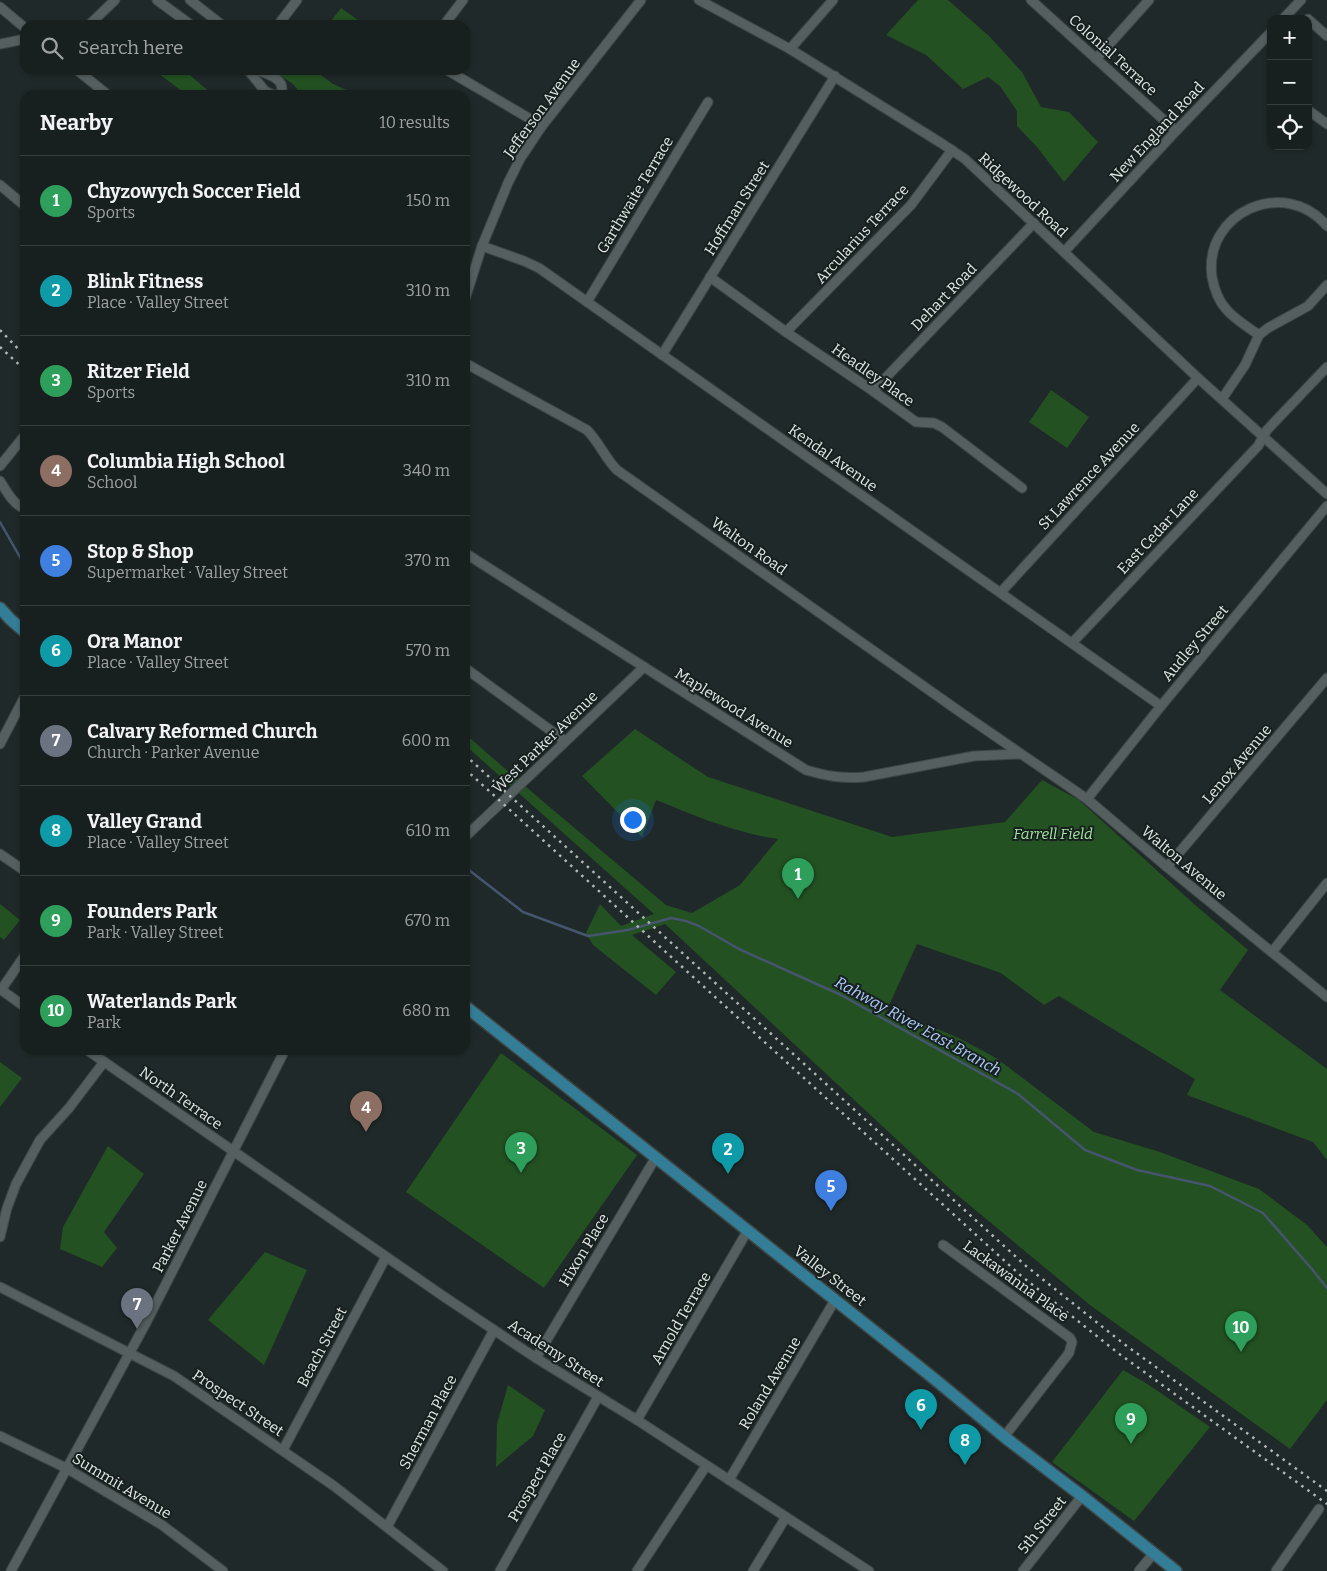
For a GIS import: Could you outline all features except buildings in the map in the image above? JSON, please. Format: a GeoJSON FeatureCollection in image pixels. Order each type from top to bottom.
{"type":"FeatureCollection","features":[{"type":"Feature","properties":{"kind":"main road"},"geometry":{"type":"LineString","coordinates":[[0,608],[20,628]]}},
{"type":"Feature","properties":{"kind":"main road","name":"Valley Street"},"geometry":{"type":"LineString","coordinates":[[470,1010],[932,1377],[1004,1437],[1176,1571]]}},
{"type":"Feature","properties":{"kind":"street"},"geometry":{"type":"LineString","coordinates":[[93,20],[115,0]]}},
{"type":"Feature","properties":{"kind":"street"},"geometry":{"type":"LineString","coordinates":[[158,0],[184,20]]}},
{"type":"Feature","properties":{"kind":"street"},"geometry":{"type":"LineString","coordinates":[[190,0],[216,20]]}},
{"type":"Feature","properties":{"kind":"street"},"geometry":{"type":"LineString","coordinates":[[282,20],[297,0]]}},
{"type":"Feature","properties":{"kind":"street"},"geometry":{"type":"LineString","coordinates":[[448,20],[463,0]]}},
{"type":"Feature","properties":{"kind":"street","name":"Jefferson Avenue"},"geometry":{"type":"LineString","coordinates":[[470,283],[482,246],[508,183],[520,160],[542,126],[641,0]]}},
{"type":"Feature","properties":{"kind":"street","name":"Ridgewood Road"},"geometry":{"type":"LineString","coordinates":[[699,0],[790,49],[965,159],[1198,378],[1327,494]]}},
{"type":"Feature","properties":{"kind":"street"},"geometry":{"type":"LineString","coordinates":[[790,49],[833,0]]}},
{"type":"Feature","properties":{"kind":"street","name":"Colonial Terrace"},"geometry":{"type":"LineString","coordinates":[[1031,0],[1176,131]]}},
{"type":"Feature","properties":{"kind":"street"},"geometry":{"type":"LineString","coordinates":[[1096,59],[1148,0]]}},
{"type":"Feature","properties":{"kind":"street"},"geometry":{"type":"LineString","coordinates":[[1287,15],[1298,3],[1306,15]]}},
{"type":"Feature","properties":{"kind":"street"},"geometry":{"type":"LineString","coordinates":[[0,7],[20,24]]}},
{"type":"Feature","properties":{"kind":"street"},"geometry":{"type":"LineString","coordinates":[[1312,23],[1327,36]]}},
{"type":"Feature","properties":{"kind":"street","name":"New England Road"},"geometry":{"type":"LineString","coordinates":[[1064,252],[1267,36]]}},
{"type":"Feature","properties":{"kind":"street"},"geometry":{"type":"LineString","coordinates":[[0,44],[20,40]]}},
{"type":"Feature","properties":{"kind":"street"},"geometry":{"type":"LineString","coordinates":[[83,75],[102,90]]}},
{"type":"Feature","properties":{"kind":"street"},"geometry":{"type":"LineString","coordinates":[[252,75],[264,90]]}},
{"type":"Feature","properties":{"kind":"street"},"geometry":{"type":"LineString","coordinates":[[270,75],[281,83],[282,90]]}},
{"type":"Feature","properties":{"kind":"street"},"geometry":{"type":"LineString","coordinates":[[455,75],[542,126]]}},
{"type":"Feature","properties":{"kind":"street","name":"Hoffman Street"},"geometry":{"type":"LineString","coordinates":[[662,355],[835,76]]}},
{"type":"Feature","properties":{"kind":"street","name":"Garthwaite Terrace"},"geometry":{"type":"LineString","coordinates":[[587,302],[708,102]]}},
{"type":"Feature","properties":{"kind":"street"},"geometry":{"type":"LineString","coordinates":[[1312,113],[1327,124]]}},
{"type":"Feature","properties":{"kind":"street","name":"Arcularius Terrace"},"geometry":{"type":"LineString","coordinates":[[786,332],[911,205],[952,150]]}},
{"type":"Feature","properties":{"kind":"street"},"geometry":{"type":"LineString","coordinates":[[0,185],[20,202]]}},
{"type":"Feature","properties":{"kind":"street"},"geometry":{"type":"LineString","coordinates":[[1259,335],[1226,310],[1215,289],[1212,276],[1213,255],[1217,242],[1224,230],[1244,211],[1263,204],[1277,202],[1304,208],[1316,214],[1327,226]]}},
{"type":"Feature","properties":{"kind":"street","name":"Dehart Road"},"geometry":{"type":"LineString","coordinates":[[873,390],[1034,223]]}},
{"type":"Feature","properties":{"kind":"street","name":"Kendal Avenue"},"geometry":{"type":"LineString","coordinates":[[482,246],[539,268],[1161,706]]}},
{"type":"Feature","properties":{"kind":"street","name":"Headley Place"},"geometry":{"type":"LineString","coordinates":[[710,277],[916,422],[934,423],[942,427],[1022,488]]}},
{"type":"Feature","properties":{"kind":"street"},"geometry":{"type":"LineString","coordinates":[[1222,399],[1245,366],[1259,335],[1308,306],[1327,285]]}},
{"type":"Feature","properties":{"kind":"street","name":"Walton Road"},"geometry":{"type":"LineString","coordinates":[[470,365],[587,430],[595,438],[608,460],[617,470],[1020,754]]}},
{"type":"Feature","properties":{"kind":"street","name":"East Cedar Lane"},"geometry":{"type":"LineString","coordinates":[[1072,643],[1258,446],[1267,430],[1327,367]]}},
{"type":"Feature","properties":{"kind":"street","name":"St Lawrence Avenue"},"geometry":{"type":"LineString","coordinates":[[1001,592],[1198,378]]}},
{"type":"Feature","properties":{"kind":"street"},"geometry":{"type":"LineString","coordinates":[[0,466],[20,441]]}},
{"type":"Feature","properties":{"kind":"street"},"geometry":{"type":"LineString","coordinates":[[0,481],[11,499],[20,507]]}},
{"type":"Feature","properties":{"kind":"street","name":"Audley Street"},"geometry":{"type":"LineString","coordinates":[[1087,799],[1161,706],[1327,506]]}},
{"type":"Feature","properties":{"kind":"street","name":"Maplewood Avenue"},"geometry":{"type":"LineString","coordinates":[[470,556],[806,770],[827,776],[864,777],[974,756],[1020,754]]}},
{"type":"Feature","properties":{"kind":"street","name":"West Parker Avenue"},"geometry":{"type":"LineString","coordinates":[[470,832],[644,667]]}},
{"type":"Feature","properties":{"kind":"street"},"geometry":{"type":"LineString","coordinates":[[470,672],[565,741]]}},
{"type":"Feature","properties":{"kind":"street","name":"Lenox Avenue"},"geometry":{"type":"LineString","coordinates":[[1167,867],[1327,678]]}},
{"type":"Feature","properties":{"kind":"street"},"geometry":{"type":"LineString","coordinates":[[0,744],[20,706]]}},
{"type":"Feature","properties":{"kind":"street","name":"Walton Avenue"},"geometry":{"type":"LineString","coordinates":[[1020,754],[1087,799],[1167,867],[1327,997]]}},
{"type":"Feature","properties":{"kind":"street"},"geometry":{"type":"LineString","coordinates":[[0,854],[20,868]]}},
{"type":"Feature","properties":{"kind":"street"},"geometry":{"type":"LineString","coordinates":[[1272,952],[1327,883]]}},
{"type":"Feature","properties":{"kind":"street"},"geometry":{"type":"LineString","coordinates":[[20,962],[0,990],[20,1004]]}},
{"type":"Feature","properties":{"kind":"street","name":"North Terrace"},"geometry":{"type":"LineString","coordinates":[[95,1055],[234,1151]]}},
{"type":"Feature","properties":{"kind":"street","name":"Parker Avenue"},"geometry":{"type":"LineString","coordinates":[[11,1571],[129,1352],[234,1151],[280,1055]]}},
{"type":"Feature","properties":{"kind":"street"},"geometry":{"type":"LineString","coordinates":[[0,1237],[7,1208],[16,1184],[40,1140],[69,1108],[104,1062]]}},
{"type":"Feature","properties":{"kind":"street","name":"Academy Street"},"geometry":{"type":"LineString","coordinates":[[234,1151],[536,1358],[637,1420],[869,1571]]}},
{"type":"Feature","properties":{"kind":"street","name":"Hixon Place"},"geometry":{"type":"LineString","coordinates":[[536,1358],[656,1157]]}},
{"type":"Feature","properties":{"kind":"street","name":"Arnold Terrace"},"geometry":{"type":"LineString","coordinates":[[637,1420],[748,1230]]}},
{"type":"Feature","properties":{"kind":"street","name":"Lackawanna Place"},"geometry":{"type":"LineString","coordinates":[[943,1245],[1070,1338],[1072,1342],[1072,1348],[1069,1353],[1004,1437]]}},
{"type":"Feature","properties":{"kind":"street","name":"Beach Street"},"geometry":{"type":"LineString","coordinates":[[283,1450],[386,1257]]}},
{"type":"Feature","properties":{"kind":"street","name":"Prospect Street"},"geometry":{"type":"LineString","coordinates":[[0,1287],[174,1376],[334,1486],[443,1571]]}},
{"type":"Feature","properties":{"kind":"street","name":"Roland Avenue"},"geometry":{"type":"LineString","coordinates":[[729,1480],[835,1300]]}},
{"type":"Feature","properties":{"kind":"street","name":"Sherman Place"},"geometry":{"type":"LineString","coordinates":[[387,1527],[494,1330]]}},
{"type":"Feature","properties":{"kind":"street","name":"Prospect Place"},"geometry":{"type":"LineString","coordinates":[[500,1571],[598,1397]]}},
{"type":"Feature","properties":{"kind":"street","name":"Summit Avenue"},"geometry":{"type":"LineString","coordinates":[[0,1436],[66,1468],[162,1525],[222,1571]]}},
{"type":"Feature","properties":{"kind":"street"},"geometry":{"type":"LineString","coordinates":[[637,1571],[706,1466]]}},
{"type":"Feature","properties":{"kind":"street","name":"5th Street"},"geometry":{"type":"LineString","coordinates":[[1024,1571],[1082,1496]]}},
{"type":"Feature","properties":{"kind":"street"},"geometry":{"type":"LineString","coordinates":[[1276,1571],[1319,1509]]}},
{"type":"Feature","properties":{"kind":"street"},"geometry":{"type":"LineString","coordinates":[[753,1571],[786,1517]]}},
{"type":"Feature","properties":{"kind":"street"},"geometry":{"type":"LineString","coordinates":[[1139,1571],[1154,1553]]}},
{"type":"Feature","properties":{"kind":"green space"},"geometry":{"type":"Polygon","coordinates":[[[918,0],[948,0],[990,37],[1022,72],[1041,107],[1069,112],[1098,142],[1064,182],[1037,147],[1017,126],[1017,111],[1000,86],[988,77],[963,89],[926,55],[886,35],[918,0]]]}},
{"type":"Feature","properties":{"kind":"green space"},"geometry":{"type":"Polygon","coordinates":[[[341,8],[358,20],[332,20],[341,8]]]}},
{"type":"Feature","properties":{"kind":"green space"},"geometry":{"type":"Polygon","coordinates":[[[161,75],[190,75],[207,90],[180,90],[161,75]]]}},
{"type":"Feature","properties":{"kind":"green space"},"geometry":{"type":"Polygon","coordinates":[[[280,75],[321,75],[333,84],[347,90],[298,90],[293,84],[280,75]]]}},
{"type":"Feature","properties":{"kind":"green space"},"geometry":{"type":"Polygon","coordinates":[[[1051,390],[1089,417],[1067,448],[1029,422],[1051,390]]]}},
{"type":"Feature","properties":{"kind":"green space","name":"Farrell Field"},"geometry":{"type":"Polygon","coordinates":[[[635,729],[708,777],[892,837],[1005,822],[1042,780],[1079,800],[1248,950],[1220,990],[1327,1069],[1327,1160],[1313,1142],[1187,1095],[1195,1079],[1059,996],[1044,1005],[1001,973],[917,944],[885,1014],[904,1015],[959,1038],[996,1058],[1094,1132],[1160,1152],[1259,1189],[1307,1225],[1327,1247],[1327,1400],[1290,1449],[1090,1305],[950,1189],[665,924],[632,935],[676,972],[656,995],[593,945],[586,933],[600,904],[621,926],[654,914],[470,749],[470,738],[666,905],[692,913],[740,885],[778,839],[746,833],[656,800],[642,837],[582,776],[635,729]]]}},
{"type":"Feature","properties":{"kind":"green space"},"geometry":{"type":"Polygon","coordinates":[[[0,904],[20,920],[4,940],[0,937],[0,904]]]}},
{"type":"Feature","properties":{"kind":"green space"},"geometry":{"type":"Polygon","coordinates":[[[501,1053],[637,1155],[544,1288],[406,1192],[501,1053]]]}},
{"type":"Feature","properties":{"kind":"green space"},"geometry":{"type":"Polygon","coordinates":[[[0,1062],[22,1078],[0,1107],[0,1062]]]}},
{"type":"Feature","properties":{"kind":"green space"},"geometry":{"type":"Polygon","coordinates":[[[108,1146],[144,1174],[104,1232],[117,1248],[102,1267],[60,1249],[63,1227],[108,1146]]]}},
{"type":"Feature","properties":{"kind":"green space"},"geometry":{"type":"Polygon","coordinates":[[[265,1252],[307,1270],[264,1365],[208,1320],[265,1252]]]}},
{"type":"Feature","properties":{"kind":"green space"},"geometry":{"type":"Polygon","coordinates":[[[1123,1370],[1149,1385],[1210,1427],[1134,1521],[1052,1462],[1123,1370]]]}},
{"type":"Feature","properties":{"kind":"green space"},"geometry":{"type":"Polygon","coordinates":[[[508,1385],[545,1410],[533,1436],[496,1467],[497,1424],[508,1385]]]}},
{"type":"Feature","properties":{"kind":"waterway","name":"Rahway River East Branch"},"geometry":{"type":"LineString","coordinates":[[0,522],[20,557]]}},
{"type":"Feature","properties":{"kind":"waterway","name":"Rahway River East Branch"},"geometry":{"type":"LineString","coordinates":[[470,871],[523,912],[588,936],[628,930],[671,918],[686,921],[699,926],[739,949],[841,995],[1018,1094],[1085,1150],[1137,1170],[1210,1186],[1263,1213],[1327,1288]]}},
{"type":"Feature","properties":{"kind":"railway"},"geometry":{"type":"LineString","coordinates":[[0,330],[20,351]]}},
{"type":"Feature","properties":{"kind":"railway"},"geometry":{"type":"LineString","coordinates":[[0,347],[20,365]]}},
{"type":"Feature","properties":{"kind":"railway"},"geometry":{"type":"LineString","coordinates":[[470,760],[1026,1266],[1124,1344],[1327,1491]]}},
{"type":"Feature","properties":{"kind":"railway"},"geometry":{"type":"LineString","coordinates":[[470,774],[1019,1274],[1118,1353],[1327,1504]]}},
{"type":"Feature","properties":{"kind":"place","name":"Chyzowych Soccer Field"},"geometry":{"type":"Point","coordinates":[798,899]}},
{"type":"Feature","properties":{"kind":"place","name":"Columbia High School"},"geometry":{"type":"Point","coordinates":[366,1132]}},
{"type":"Feature","properties":{"kind":"place","name":"Ritzer Field"},"geometry":{"type":"Point","coordinates":[521,1173]}},
{"type":"Feature","properties":{"kind":"place","name":"Blink Fitness"},"geometry":{"type":"Point","coordinates":[728,1174]}},
{"type":"Feature","properties":{"kind":"place","name":"Stop & Shop"},"geometry":{"type":"Point","coordinates":[831,1211]}},
{"type":"Feature","properties":{"kind":"place","name":"Calvary Reformed Church"},"geometry":{"type":"Point","coordinates":[137,1329]}},
{"type":"Feature","properties":{"kind":"place","name":"Waterlands Park"},"geometry":{"type":"Point","coordinates":[1241,1352]}},
{"type":"Feature","properties":{"kind":"place","name":"Ora Manor"},"geometry":{"type":"Point","coordinates":[921,1430]}},
{"type":"Feature","properties":{"kind":"place","name":"Founders Park"},"geometry":{"type":"Point","coordinates":[1131,1444]}},
{"type":"Feature","properties":{"kind":"place","name":"Valley Grand"},"geometry":{"type":"Point","coordinates":[965,1465]}}]}
